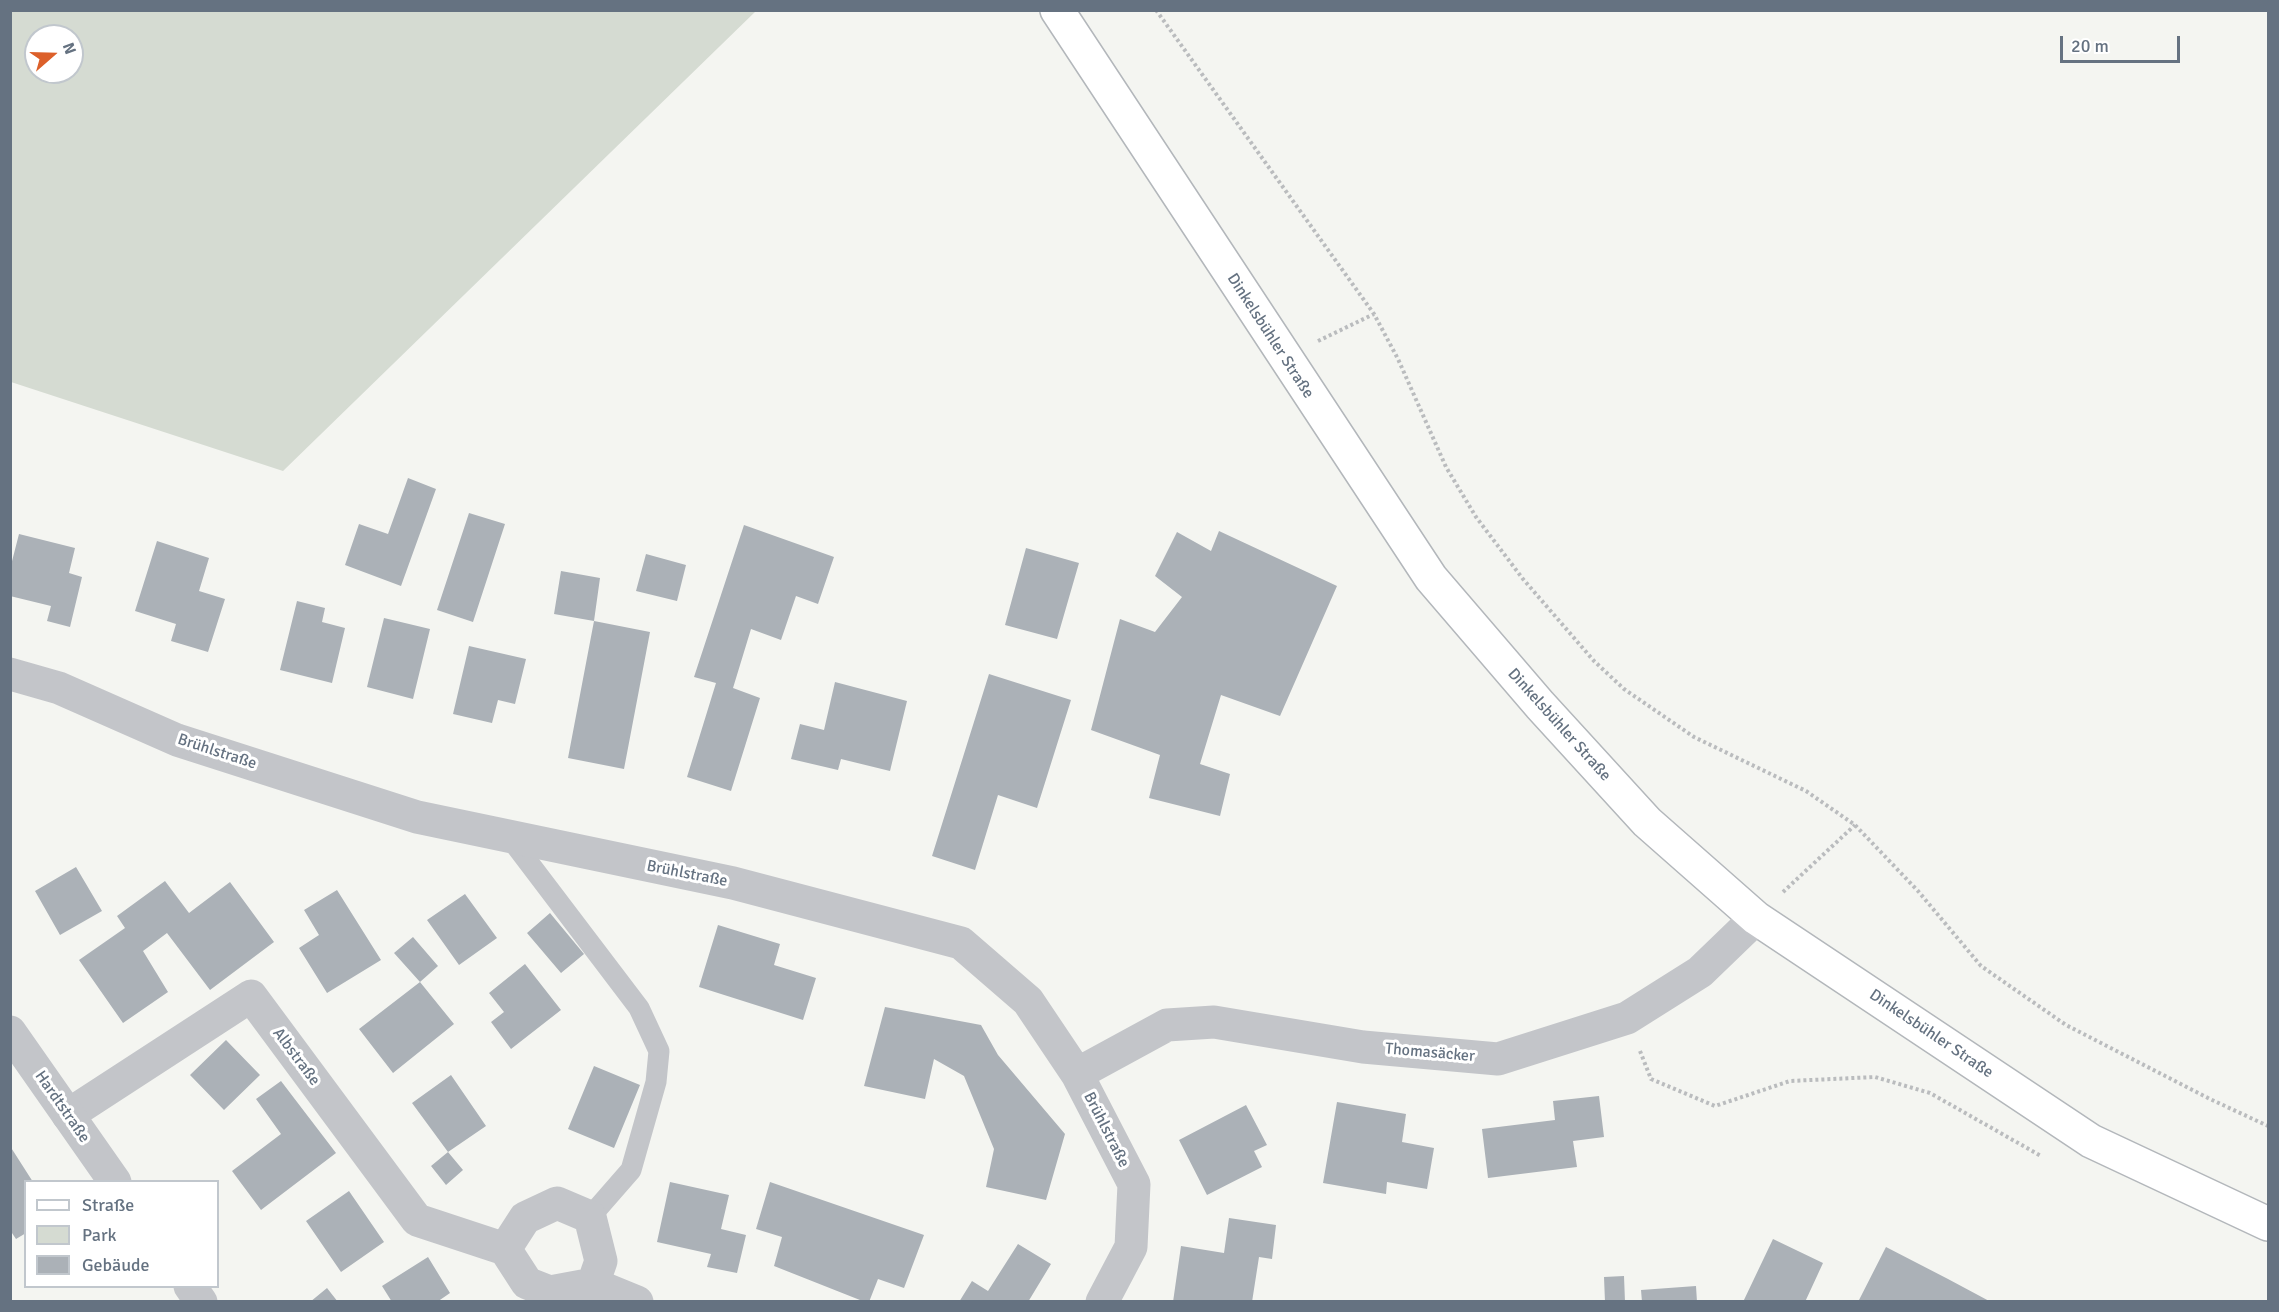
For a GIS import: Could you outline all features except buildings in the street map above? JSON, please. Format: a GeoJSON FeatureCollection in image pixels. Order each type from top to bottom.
{"type":"FeatureCollection","features":[{"type":"Feature","properties":{"kind":"main road","name":"Dinkelsbühler Straße"},"geometry":{"type":"LineString","coordinates":[[1057,10],[1431,578],[1540,705],[1647,822],[1756,918],[2091,1141],[2268,1224]]}},
{"type":"Feature","properties":{"kind":"street","name":"Brühlstraße"},"geometry":{"type":"LineString","coordinates":[[10,674],[59,688],[177,740],[417,817],[733,883],[961,943],[1028,1001],[1077,1074],[1134,1184],[1131,1247],[1102,1302]]}},
{"type":"Feature","properties":{"kind":"street","name":"Thomasäcker"},"geometry":{"type":"LineString","coordinates":[[1077,1074],[1167,1025],[1214,1022],[1363,1047],[1498,1059],[1626,1018],[1700,972],[1756,918]]}},
{"type":"Feature","properties":{"kind":"street","name":"Albstraße"},"geometry":{"type":"LineString","coordinates":[[68,1115],[251,996],[417,1220],[505,1249]]}},
{"type":"Feature","properties":{"kind":"street","name":"Hardtstraße"},"geometry":{"type":"LineString","coordinates":[[10,1032],[114,1180]]}},
{"type":"Feature","properties":{"kind":"street"},"geometry":{"type":"LineString","coordinates":[[593,1284],[601,1261],[590,1217],[557,1203],[525,1218],[505,1249],[527,1283],[548,1297],[593,1284],[637,1302]]}},
{"type":"Feature","properties":{"kind":"street"},"geometry":{"type":"LineString","coordinates":[[191,1288],[201,1302]]}},
{"type":"Feature","properties":{"kind":"lane"},"geometry":{"type":"LineString","coordinates":[[510,838],[639,1008],[659,1051],[657,1082],[631,1170],[590,1217]]}},
{"type":"Feature","properties":{"kind":"path"},"geometry":{"type":"LineString","coordinates":[[1156,10],[1374,314],[1398,358],[1446,467],[1476,517],[1523,579],[1594,661],[1624,689],[1694,737],[1806,791],[1855,825],[1918,891],[1981,966],[2066,1025],[2210,1099],[2268,1125]]}},
{"type":"Feature","properties":{"kind":"path"},"geometry":{"type":"LineString","coordinates":[[1284,358],[1374,314]]}},
{"type":"Feature","properties":{"kind":"path"},"geometry":{"type":"LineString","coordinates":[[1756,918],[1855,825]]}},
{"type":"Feature","properties":{"kind":"path"},"geometry":{"type":"LineString","coordinates":[[1626,1018],[1652,1079],[1715,1106],[1790,1081],[1875,1077],[1930,1093],[2031,1151],[2053,1160]]}},
{"type":"Feature","properties":{"kind":"green space"},"geometry":{"type":"Polygon","coordinates":[[[11,10],[756,10],[756,11],[283,471],[11,382],[11,10]]]}}]}
